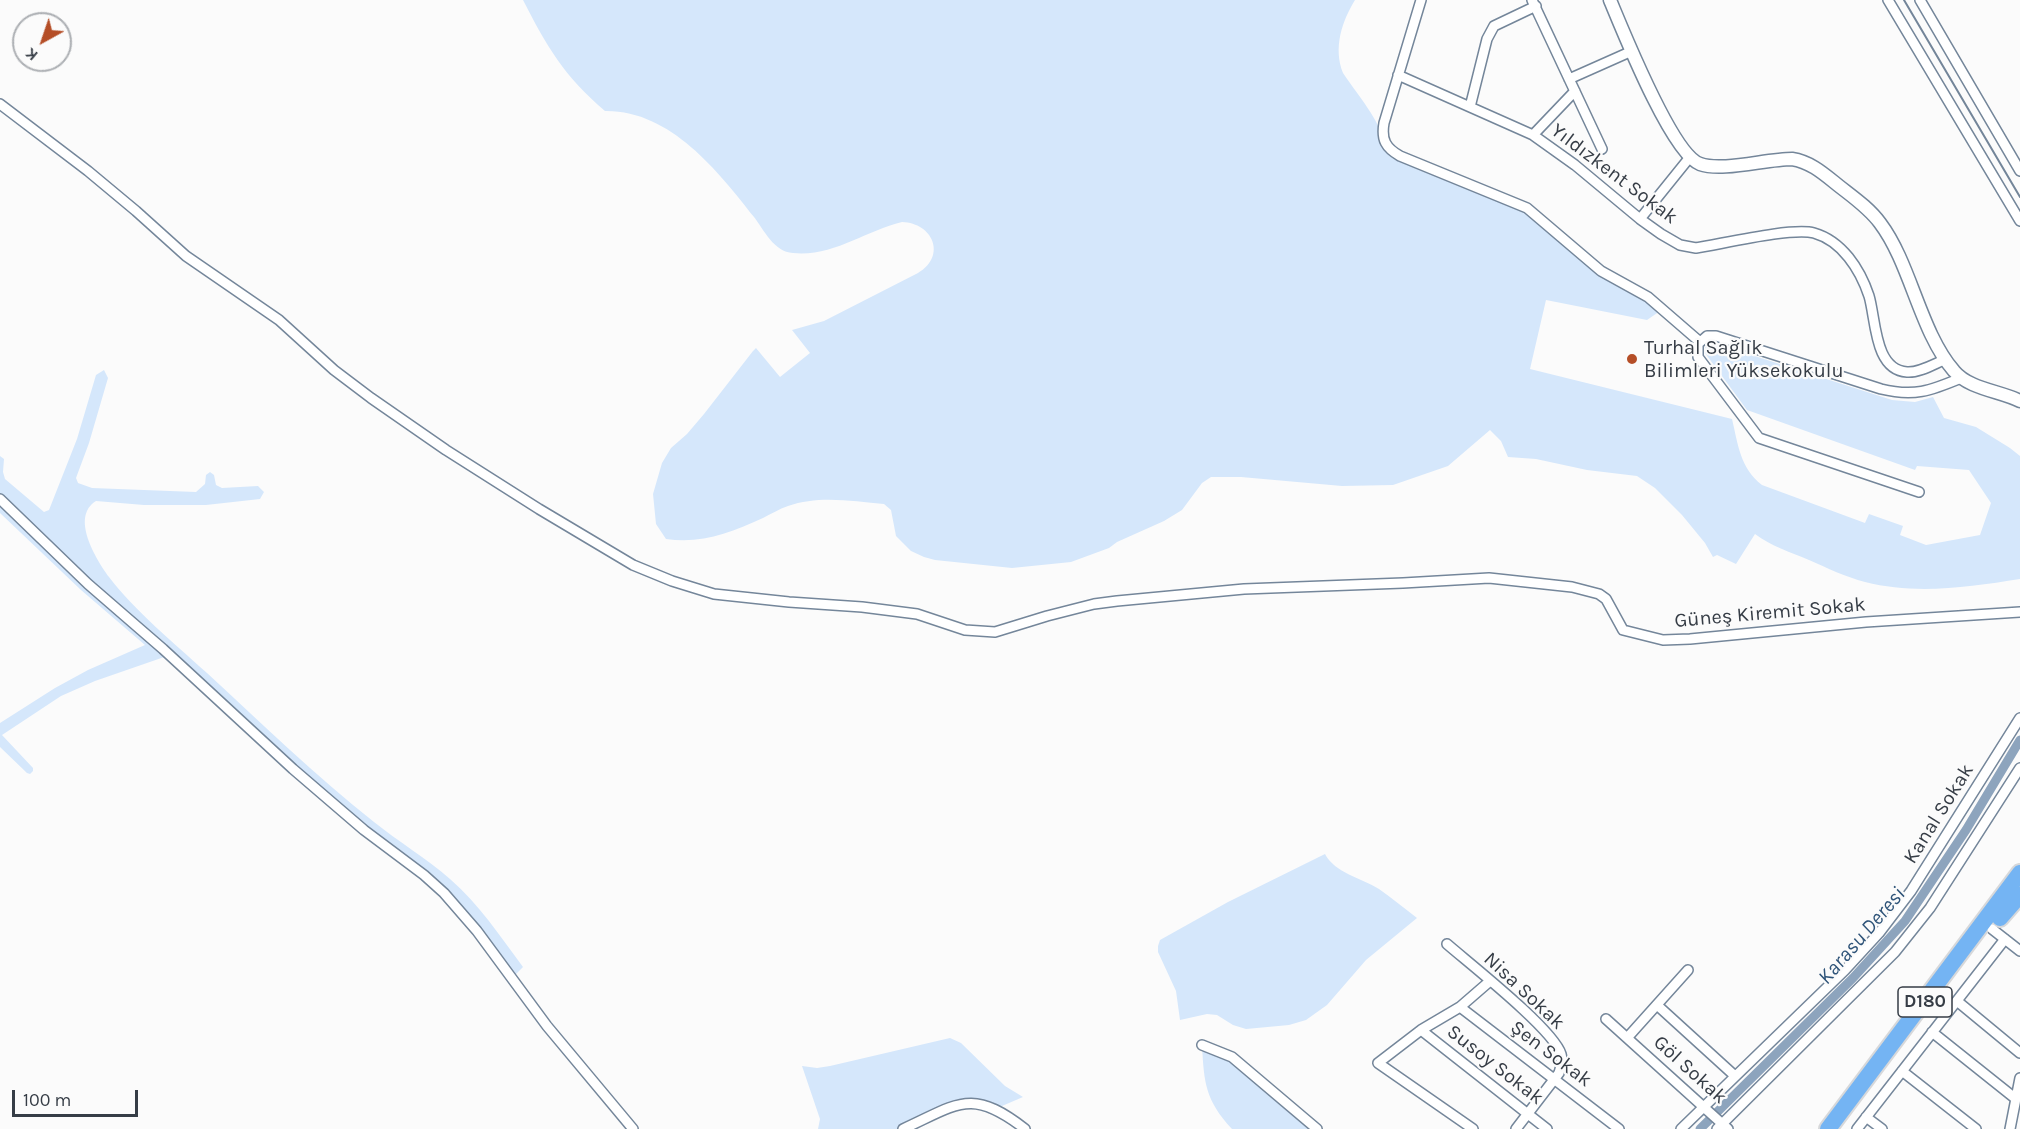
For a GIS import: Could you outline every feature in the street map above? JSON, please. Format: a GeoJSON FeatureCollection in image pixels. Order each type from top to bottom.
{"type":"FeatureCollection","features":[{"type":"Feature","properties":{"kind":"highway","name":"D180"},"geometry":{"type":"LineString","coordinates":[[1828,1129],[2020,873]]}},
{"type":"Feature","properties":{"kind":"highway","name":"D180"},"geometry":{"type":"LineString","coordinates":[[1840,1129],[1998,934],[2020,895]]}},
{"type":"Feature","properties":{"kind":"street"},"geometry":{"type":"LineString","coordinates":[[1421,0],[1382,132],[1386,146],[1400,156],[1527,208],[1601,271],[1656,303],[1700,342]]}},
{"type":"Feature","properties":{"kind":"street"},"geometry":{"type":"LineString","coordinates":[[1610,0],[1671,132],[1690,157],[1696,162],[1710,166],[1791,159],[1804,162],[1819,170],[1866,207],[1880,222],[1936,343],[1961,378],[2020,401]]}},
{"type":"Feature","properties":{"kind":"street"},"geometry":{"type":"LineString","coordinates":[[1888,0],[2020,222]]}},
{"type":"Feature","properties":{"kind":"street"},"geometry":{"type":"LineString","coordinates":[[1920,0],[2020,171]]}},
{"type":"Feature","properties":{"kind":"street"},"geometry":{"type":"LineString","coordinates":[[1470,107],[1491,29],[1534,3],[1602,149]]}},
{"type":"Feature","properties":{"kind":"street"},"geometry":{"type":"LineString","coordinates":[[1569,79],[1632,51]]}},
{"type":"Feature","properties":{"kind":"street","name":"Yıldızkent Sokak"},"geometry":{"type":"LineString","coordinates":[[1398,75],[1533,135],[1575,165],[1640,219],[1661,234],[1688,248],[1793,232],[1812,232],[1821,236],[1839,246],[1854,264],[1869,296],[1878,342],[1888,363],[1899,371],[1913,372],[1946,359]]}},
{"type":"Feature","properties":{"kind":"street"},"geometry":{"type":"LineString","coordinates":[[1533,135],[1575,91]]}},
{"type":"Feature","properties":{"kind":"street","name":"Güneş Kiremit Sokak"},"geometry":{"type":"LineString","coordinates":[[0,104],[88,171],[186,256],[279,320],[334,370],[446,450],[633,565],[672,581],[714,594],[917,614],[965,630],[995,632],[1094,604],[1118,601],[1244,589],[1403,584],[1489,578],[1572,587],[1595,592],[1606,599],[1623,630],[1663,640],[1855,623],[2020,612]]}},
{"type":"Feature","properties":{"kind":"street"},"geometry":{"type":"LineString","coordinates":[[1640,219],[1690,157]]}},
{"type":"Feature","properties":{"kind":"street"},"geometry":{"type":"LineString","coordinates":[[1919,492],[1758,438],[1698,357],[1697,348],[1707,336],[1716,336],[1881,389],[1906,394],[1924,392],[1961,378]]}},
{"type":"Feature","properties":{"kind":"street"},"geometry":{"type":"LineString","coordinates":[[0,499],[88,584],[163,649],[293,769],[364,830],[444,893],[477,931],[549,1029],[633,1129]]}},
{"type":"Feature","properties":{"kind":"street","name":"Kanal Sokak"},"geometry":{"type":"LineString","coordinates":[[1681,1129],[1845,970],[1890,920],[2020,718]]}},
{"type":"Feature","properties":{"kind":"street"},"geometry":{"type":"LineString","coordinates":[[1722,1128],[1895,952],[1943,889],[2020,768]]}},
{"type":"Feature","properties":{"kind":"street"},"geometry":{"type":"LineString","coordinates":[[1857,1129],[1957,1001],[1998,934],[2020,951]]}},
{"type":"Feature","properties":{"kind":"street","name":"Nisa Sokak"},"geometry":{"type":"LineString","coordinates":[[1447,944],[1532,1019],[1559,1049],[1562,1061],[1554,1079],[1516,1129]]}},
{"type":"Feature","properties":{"kind":"street","name":"Göl Sokak"},"geometry":{"type":"LineString","coordinates":[[1627,1038],[1688,970]]}},
{"type":"Feature","properties":{"kind":"street"},"geometry":{"type":"LineString","coordinates":[[1473,1129],[1378,1063],[1421,1030],[1460,1007],[1490,981]]}},
{"type":"Feature","properties":{"kind":"street"},"geometry":{"type":"LineString","coordinates":[[1957,1001],[2020,1053]]}},
{"type":"Feature","properties":{"kind":"street"},"geometry":{"type":"LineString","coordinates":[[1657,1005],[1736,1076]]}},
{"type":"Feature","properties":{"kind":"street","name":"Şen Sokak"},"geometry":{"type":"LineString","coordinates":[[1460,1007],[1619,1129]]}},
{"type":"Feature","properties":{"kind":"street","name":"Göl Sokak"},"geometry":{"type":"LineString","coordinates":[[1606,1019],[1704,1108],[1722,1128]]}},
{"type":"Feature","properties":{"kind":"street","name":"Susoy Sokak"},"geometry":{"type":"LineString","coordinates":[[1421,1030],[1547,1129]]}},
{"type":"Feature","properties":{"kind":"street"},"geometry":{"type":"LineString","coordinates":[[1932,1032],[2016,1099]]}},
{"type":"Feature","properties":{"kind":"street"},"geometry":{"type":"LineString","coordinates":[[1202,1045],[1232,1057],[1317,1129]]}},
{"type":"Feature","properties":{"kind":"street"},"geometry":{"type":"LineString","coordinates":[[1902,1071],[1976,1129]]}},
{"type":"Feature","properties":{"kind":"street"},"geometry":{"type":"LineString","coordinates":[[2010,1129],[2020,1078]]}},
{"type":"Feature","properties":{"kind":"street"},"geometry":{"type":"LineString","coordinates":[[903,1129],[961,1103],[988,1106],[1025,1129]]}},
{"type":"Feature","properties":{"kind":"street"},"geometry":{"type":"LineString","coordinates":[[1866,1117],[1882,1129]]}},
{"type":"Feature","properties":{"kind":"shaded area"},"geometry":{"type":"Polygon","coordinates":[[[523,0],[1355,0],[1340,35],[1340,64],[1343,73],[1373,116],[1386,146],[1519,204],[1593,264],[1663,309],[1647,320],[1546,300],[1530,369],[1732,419],[1744,463],[1762,485],[1865,523],[1869,514],[1903,526],[1900,535],[1926,545],[1980,535],[1991,503],[1969,470],[1917,466],[1915,470],[1747,410],[1705,353],[1705,348],[1708,344],[1714,343],[1892,400],[1915,402],[1933,397],[1944,418],[1976,427],[2020,456],[2020,579],[1943,588],[1884,586],[1837,572],[1774,545],[1755,534],[1736,564],[1717,555],[1713,557],[1705,543],[1682,515],[1655,488],[1637,476],[1587,470],[1536,459],[1508,457],[1501,441],[1490,430],[1448,466],[1393,485],[1342,486],[1241,477],[1211,477],[1202,483],[1182,510],[1164,521],[1117,542],[1109,548],[1071,562],[1012,568],[924,557],[911,551],[896,536],[891,510],[884,504],[848,500],[799,503],[739,528],[704,539],[666,539],[656,524],[653,494],[662,463],[671,448],[704,414],[753,351],[756,348],[780,377],[810,353],[792,330],[824,321],[918,273],[927,266],[932,258],[934,250],[932,242],[922,228],[902,222],[822,251],[793,253],[780,249],[770,240],[725,181],[690,146],[651,121],[629,113],[605,111],[578,86],[540,32],[523,0]]]}},
{"type":"Feature","properties":{"kind":"shaded area"},"geometry":{"type":"Polygon","coordinates":[[[104,370],[108,378],[76,478],[78,483],[92,488],[196,492],[205,484],[206,475],[210,472],[214,475],[216,485],[222,488],[258,486],[264,492],[260,499],[206,505],[144,505],[96,501],[89,508],[85,517],[85,527],[92,549],[109,577],[143,614],[309,767],[374,822],[432,864],[461,889],[489,921],[523,967],[512,978],[459,910],[170,655],[95,681],[61,696],[2,735],[33,768],[30,774],[0,747],[0,723],[88,670],[145,645],[81,590],[0,513],[0,456],[4,459],[5,479],[44,512],[49,510],[77,439],[96,375],[104,370]]]}},
{"type":"Feature","properties":{"kind":"shaded area"},"geometry":{"type":"Polygon","coordinates":[[[1325,854],[1335,866],[1379,889],[1417,918],[1366,960],[1327,1005],[1306,1020],[1289,1025],[1246,1029],[1233,1025],[1217,1015],[1207,1014],[1180,1020],[1176,991],[1158,952],[1160,940],[1228,902],[1325,854]]]}},
{"type":"Feature","properties":{"kind":"shaded area"},"geometry":{"type":"Polygon","coordinates":[[[950,1038],[961,1043],[1005,1086],[1023,1097],[995,1109],[974,1103],[903,1129],[818,1129],[820,1119],[802,1066],[817,1068],[830,1066],[950,1038]]]}},
{"type":"Feature","properties":{"kind":"shaded area"},"geometry":{"type":"Polygon","coordinates":[[[1202,1045],[1219,1050],[1317,1129],[1232,1129],[1211,1099],[1205,1080],[1202,1045]]]}},
{"type":"Feature","properties":{"kind":"waterway"},"geometry":{"type":"LineString","coordinates":[[1904,0],[2020,197]]}},
{"type":"Feature","properties":{"kind":"waterway","name":"Karasu Deresi"},"geometry":{"type":"LineString","coordinates":[[1700,1129],[1853,978],[1905,921],[1966,830],[2020,740]]}},
{"type":"Feature","properties":{"kind":"place","name":"Turhal Sağlık Bilimleri Yüksekokulu"},"geometry":{"type":"Point","coordinates":[1632,359]}}]}
